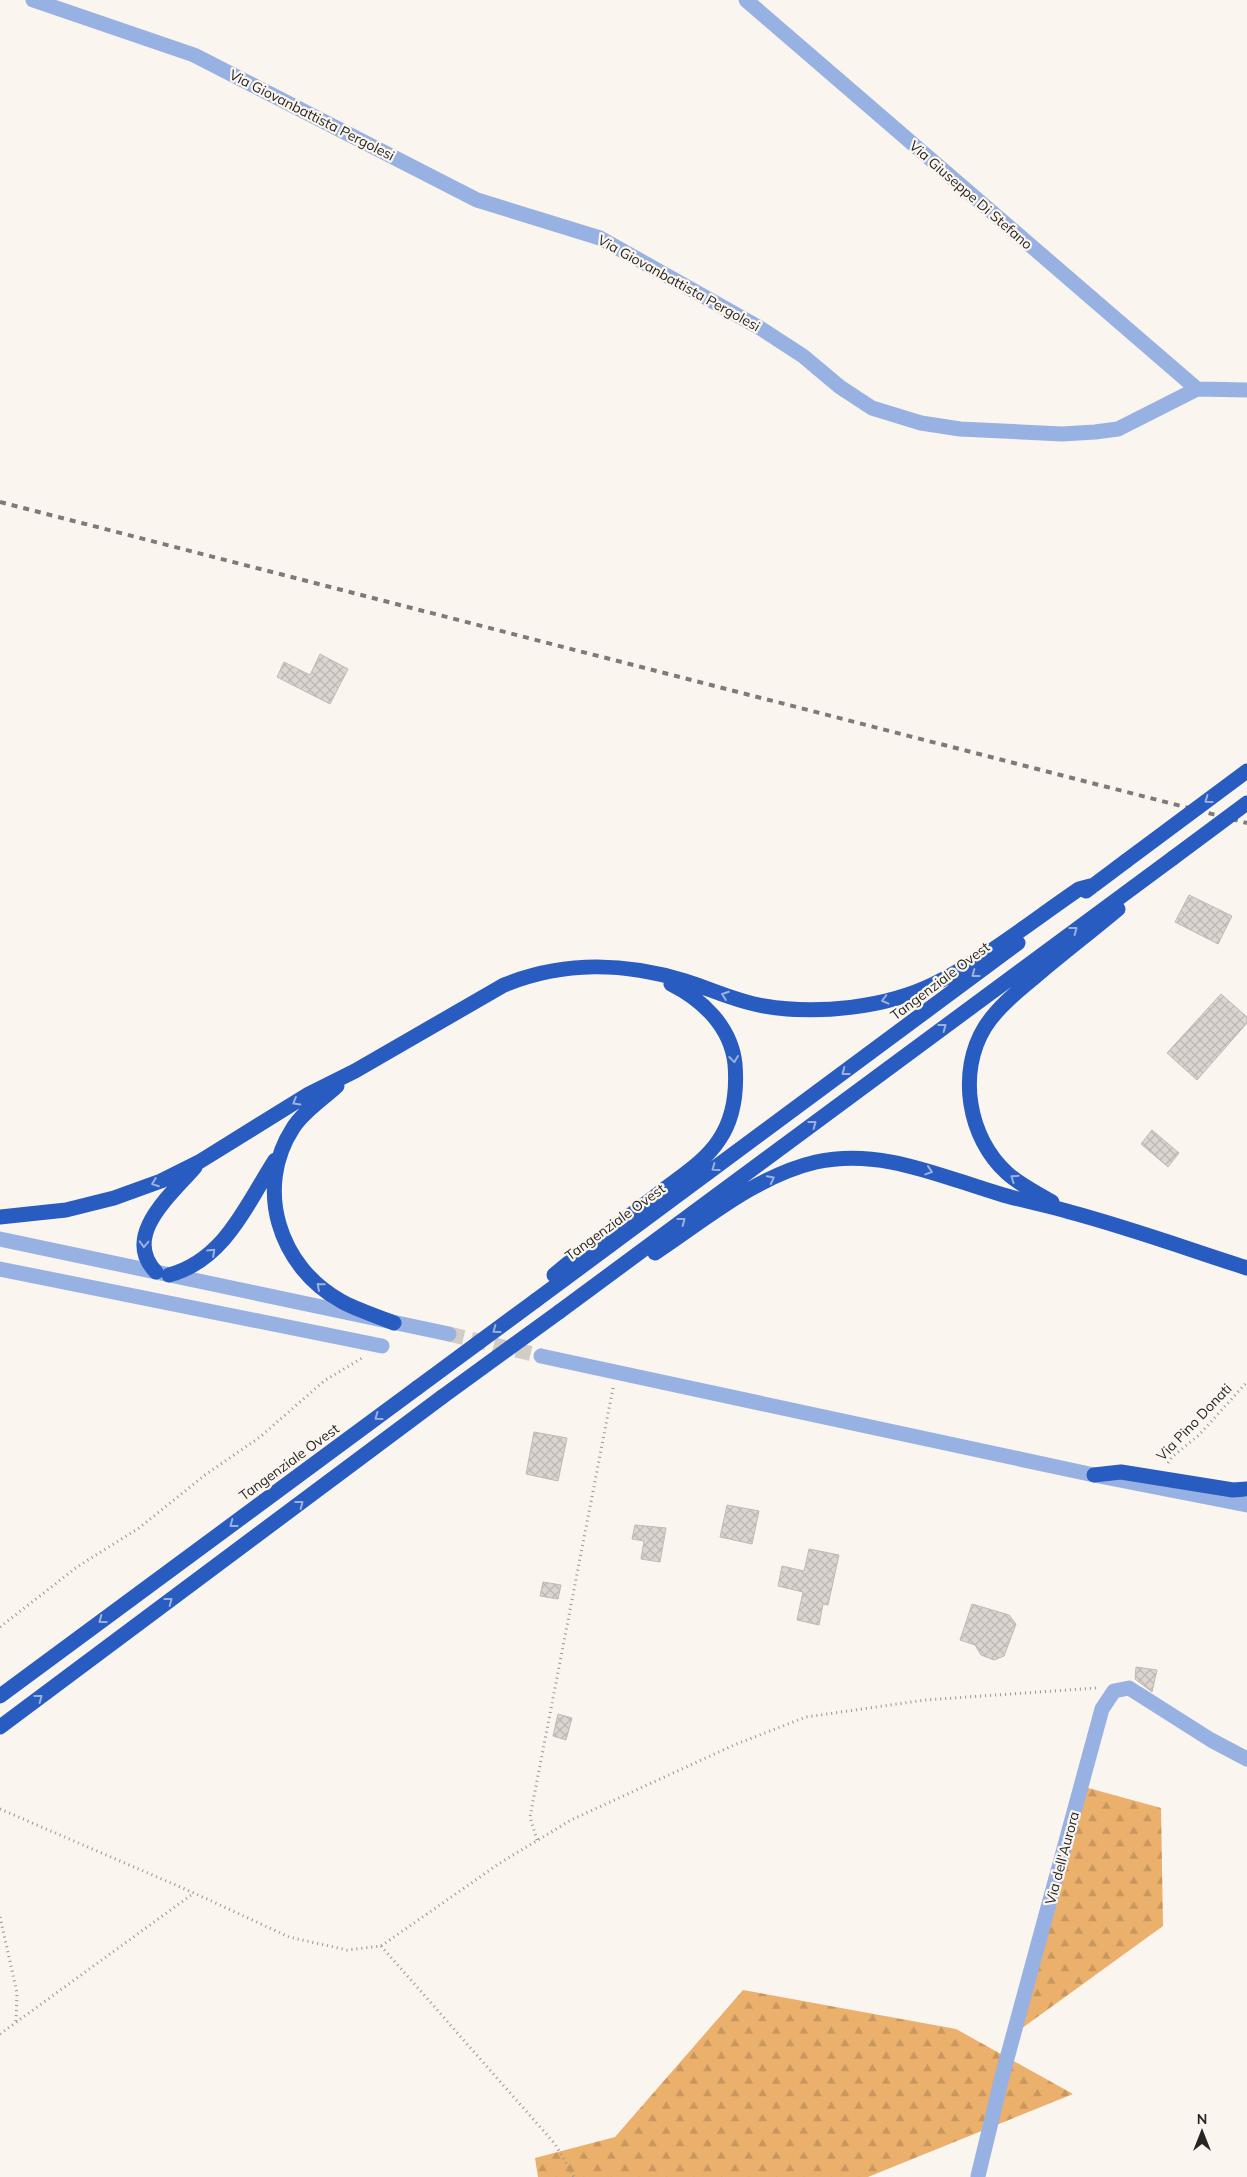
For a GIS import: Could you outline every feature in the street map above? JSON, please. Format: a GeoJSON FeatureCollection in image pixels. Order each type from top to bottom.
{"type":"FeatureCollection","features":[{"type":"Feature","properties":{"kind":"highway","name":"Tangenziale Ovest"},"geometry":{"type":"LineString","coordinates":[[0,1696],[1247,771]]}},
{"type":"Feature","properties":{"kind":"highway"},"geometry":{"type":"LineString","coordinates":[[0,1727],[442,1397],[1247,803]]}},
{"type":"Feature","properties":{"kind":"highway"},"geometry":{"type":"LineString","coordinates":[[1071,1212],[1031,1190],[1006,1173],[986,1147],[973,1121],[969,1090],[972,1058],[984,1028],[1003,1005],[1136,894],[1149,874]]}},
{"type":"Feature","properties":{"kind":"highway"},"geometry":{"type":"LineString","coordinates":[[0,1217],[66,1210],[114,1198],[160,1181],[199,1162],[307,1095],[354,1071],[504,985],[525,976],[589,965],[640,970],[763,1006],[805,1010],[862,1006],[933,985],[964,968],[1079,889],[1094,885]]}},
{"type":"Feature","properties":{"kind":"highway"},"geometry":{"type":"LineString","coordinates":[[535,1301],[555,1274],[699,1163],[720,1140],[732,1110],[737,1083],[733,1052],[722,1027],[710,1010],[688,992],[640,970]]}},
{"type":"Feature","properties":{"kind":"highway"},"geometry":{"type":"LineString","coordinates":[[199,1162],[158,1210],[147,1228],[142,1242],[143,1252],[148,1264],[163,1274],[193,1266],[220,1244],[236,1225],[293,1126],[354,1071]]}},
{"type":"Feature","properties":{"kind":"highway"},"geometry":{"type":"LineString","coordinates":[[282,1148],[275,1169],[273,1194],[277,1224],[288,1248],[303,1269],[326,1291],[341,1301],[394,1323]]}},
{"type":"Feature","properties":{"kind":"highway"},"geometry":{"type":"LineString","coordinates":[[610,1274],[626,1272],[752,1189],[779,1175],[825,1161],[864,1159],[905,1163],[1001,1195],[1071,1212],[1247,1268]]}},
{"type":"Feature","properties":{"kind":"highway"},"geometry":{"type":"LineString","coordinates":[[1094,1475],[1121,1472],[1233,1490],[1247,1490]]}},
{"type":"Feature","properties":{"kind":"street","name":"Via Giovanbattista Pergolesi"},"geometry":{"type":"LineString","coordinates":[[33,0],[194,55],[476,200],[600,238],[760,328],[803,356],[840,387],[872,408],[921,423],[960,429],[1062,434],[1118,429],[1197,389],[1247,390]]}},
{"type":"Feature","properties":{"kind":"street","name":"Via Giuseppe Di Stefano"},"geometry":{"type":"LineString","coordinates":[[746,0],[1197,389]]}},
{"type":"Feature","properties":{"kind":"street"},"geometry":{"type":"LineString","coordinates":[[0,1239],[449,1334]]}},
{"type":"Feature","properties":{"kind":"street"},"geometry":{"type":"LineString","coordinates":[[0,1269],[382,1346]]}},
{"type":"Feature","properties":{"kind":"street"},"geometry":{"type":"LineString","coordinates":[[541,1356],[1094,1475],[1247,1505]]}},
{"type":"Feature","properties":{"kind":"street"},"geometry":{"type":"LineString","coordinates":[[1114,1692],[1130,1688],[1211,1740],[1247,1759]]}},
{"type":"Feature","properties":{"kind":"street","name":"Via dell'Aurora"},"geometry":{"type":"LineString","coordinates":[[978,2176],[1003,2072],[1102,1709],[1114,1692]]}},
{"type":"Feature","properties":{"kind":"path"},"geometry":{"type":"LineString","coordinates":[[0,1627],[77,1567],[140,1528],[205,1475],[260,1437],[324,1381],[382,1346]]}},
{"type":"Feature","properties":{"kind":"path"},"geometry":{"type":"LineString","coordinates":[[537,1840],[530,1817],[616,1372]]}},
{"type":"Feature","properties":{"kind":"path","name":"Via Pino Donati"},"geometry":{"type":"LineString","coordinates":[[1157,1478],[1172,1457],[1199,1435],[1247,1382]]}},
{"type":"Feature","properties":{"kind":"path"},"geometry":{"type":"LineString","coordinates":[[0,1809],[194,1893],[289,1937],[347,1950],[381,1946],[500,1863],[571,1820],[734,1745],[806,1717],[925,1700],[1093,1688],[1114,1692]]}},
{"type":"Feature","properties":{"kind":"path"},"geometry":{"type":"LineString","coordinates":[[0,2034],[194,1893]]}},
{"type":"Feature","properties":{"kind":"path"},"geometry":{"type":"LineString","coordinates":[[0,1917],[16,1993],[16,2023]]}},
{"type":"Feature","properties":{"kind":"path"},"geometry":{"type":"LineString","coordinates":[[381,1946],[555,2144],[574,2177]]}},
{"type":"Feature","properties":{"kind":"green space"},"geometry":{"type":"Polygon","coordinates":[[[1081,1786],[1161,1808],[1163,1926],[1014,2034],[1081,1786]]]}},
{"type":"Feature","properties":{"kind":"green space"},"geometry":{"type":"Polygon","coordinates":[[[743,1990],[956,2029],[1073,2094],[868,2177],[538,2177],[535,2158],[615,2137],[743,1990]]]}},
{"type":"Feature","properties":{"kind":"building"},"geometry":{"type":"Polygon","coordinates":[[[320,654],[348,669],[330,704],[277,677],[284,662],[310,675],[320,654]]]}},
{"type":"Feature","properties":{"kind":"building"},"geometry":{"type":"Polygon","coordinates":[[[1189,895],[1232,916],[1218,944],[1175,922],[1189,895]]]}},
{"type":"Feature","properties":{"kind":"building"},"geometry":{"type":"Polygon","coordinates":[[[1221,994],[1247,1017],[1247,1023],[1197,1080],[1167,1053],[1221,994]]]}},
{"type":"Feature","properties":{"kind":"building"},"geometry":{"type":"Polygon","coordinates":[[[1152,1130],[1179,1153],[1168,1167],[1141,1144],[1152,1130]]]}},
{"type":"Feature","properties":{"kind":"building"},"geometry":{"type":"Polygon","coordinates":[[[534,1432],[567,1438],[558,1481],[526,1474],[534,1432]]]}},
{"type":"Feature","properties":{"kind":"building"},"geometry":{"type":"Polygon","coordinates":[[[727,1505],[759,1511],[752,1544],[720,1537],[727,1505]]]}},
{"type":"Feature","properties":{"kind":"building"},"geometry":{"type":"Polygon","coordinates":[[[635,1525],[666,1528],[660,1562],[641,1559],[644,1541],[632,1539],[635,1525]]]}},
{"type":"Feature","properties":{"kind":"building"},"geometry":{"type":"Polygon","coordinates":[[[809,1549],[839,1555],[828,1605],[823,1604],[819,1625],[797,1620],[803,1592],[778,1586],[782,1566],[804,1571],[809,1549]]]}},
{"type":"Feature","properties":{"kind":"building"},"geometry":{"type":"Polygon","coordinates":[[[543,1582],[561,1585],[558,1599],[540,1596],[543,1582]]]}},
{"type":"Feature","properties":{"kind":"building"},"geometry":{"type":"Polygon","coordinates":[[[972,1604],[1009,1615],[1016,1624],[1004,1656],[994,1660],[981,1655],[975,1645],[960,1640],[972,1604]]]}},
{"type":"Feature","properties":{"kind":"building"},"geometry":{"type":"Polygon","coordinates":[[[1136,1667],[1157,1670],[1152,1692],[1135,1679],[1136,1667]]]}},
{"type":"Feature","properties":{"kind":"building"},"geometry":{"type":"Polygon","coordinates":[[[558,1714],[572,1718],[566,1740],[553,1736],[558,1714]]]}},
{"type":"Feature","properties":{"kind":"tunnel"},"geometry":{"type":"LineString","coordinates":[[449,1334],[541,1356]]}},
{"type":"Feature","properties":{"kind":"railway"},"geometry":{"type":"LineString","coordinates":[[0,502],[1247,823]]}}]}
